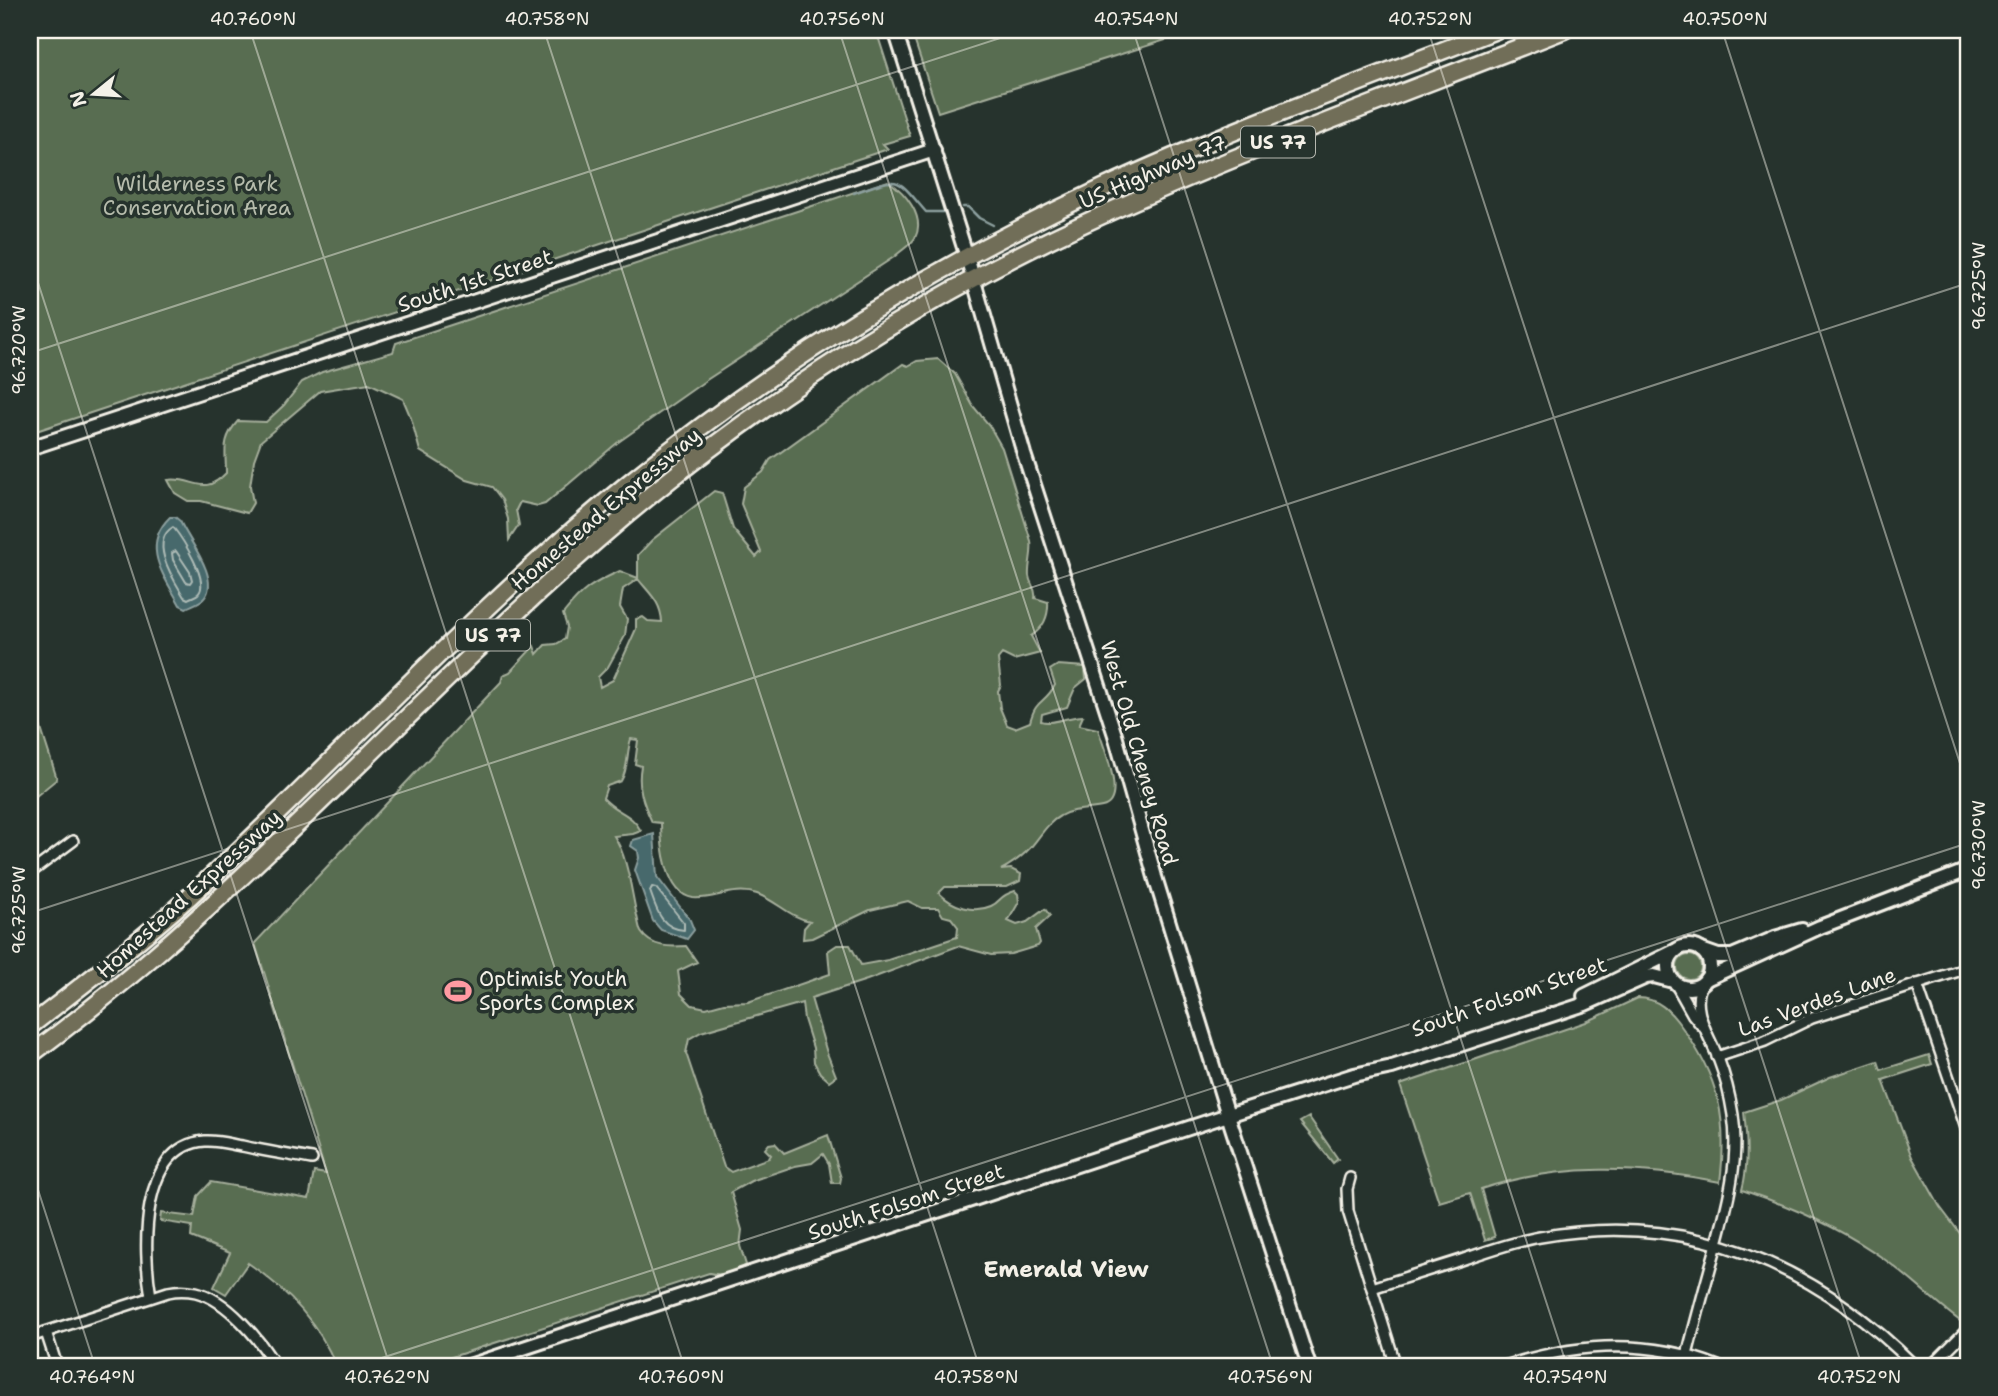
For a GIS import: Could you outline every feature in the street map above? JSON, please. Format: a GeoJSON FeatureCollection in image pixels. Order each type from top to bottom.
{"type":"FeatureCollection","features":[{"type":"Feature","properties":{"kind":"highway","name":"US Highway 77"},"geometry":{"type":"LineString","coordinates":[[994,243],[1102,188],[1168,159],[1496,30]]}},
{"type":"Feature","properties":{"kind":"highway","name":"US Highway 77"},"geometry":{"type":"LineString","coordinates":[[997,268],[1081,225],[1202,172],[1564,30]]}},
{"type":"Feature","properties":{"kind":"highway","name":"Homestead Expressway"},"geometry":{"type":"LineString","coordinates":[[30,1027],[188,898],[492,604],[629,483],[701,427],[805,354],[868,314],[994,243]]}},
{"type":"Feature","properties":{"kind":"highway","name":"Homestead Expressway"},"geometry":{"type":"LineString","coordinates":[[30,1055],[97,1004],[196,921],[537,593],[644,501],[718,443],[826,368],[884,331],[997,268]]}},
{"type":"Feature","properties":{"kind":"street","name":"West Old Cheney Road"},"geometry":{"type":"LineString","coordinates":[[895,30],[974,280],[1024,454],[1115,735],[1155,877],[1228,1115],[1308,1366]]}},
{"type":"Feature","properties":{"kind":"street","name":"South 1st Street"},"geometry":{"type":"LineString","coordinates":[[30,448],[934,150]]}},
{"type":"Feature","properties":{"kind":"street"},"geometry":{"type":"LineString","coordinates":[[30,873],[73,841]]}},
{"type":"Feature","properties":{"kind":"street"},"geometry":{"type":"LineString","coordinates":[[1674,982],[1686,988],[1820,927],[1968,870]]}},
{"type":"Feature","properties":{"kind":"street"},"geometry":{"type":"LineString","coordinates":[[1704,1029],[1693,1015],[1668,969],[1675,951],[1688,945],[1718,956],[1732,956],[1774,938],[1820,927]]}},
{"type":"Feature","properties":{"kind":"street"},"geometry":{"type":"LineString","coordinates":[[1687,1355],[1730,1196],[1735,1167],[1731,1106],[1717,1057],[1704,1029],[1698,1002],[1710,967],[1702,950]]}},
{"type":"Feature","properties":{"kind":"street","name":"South Folsom Street"},"geometry":{"type":"LineString","coordinates":[[1354,1076],[1389,1059],[1590,994],[1675,951]]}},
{"type":"Feature","properties":{"kind":"street","name":"Las Verdes Lane"},"geometry":{"type":"LineString","coordinates":[[1717,1057],[1765,1041],[1812,1018],[1968,968]]}},
{"type":"Feature","properties":{"kind":"street","name":"South Folsom Street"},"geometry":{"type":"LineString","coordinates":[[469,1366],[1228,1115],[1392,1067],[1585,1004],[1646,977],[1654,976],[1674,982]]}},
{"type":"Feature","properties":{"kind":"street"},"geometry":{"type":"LineString","coordinates":[[1917,984],[1968,1134]]}},
{"type":"Feature","properties":{"kind":"street"},"geometry":{"type":"LineString","coordinates":[[151,1297],[145,1245],[150,1208],[156,1180],[165,1163],[174,1154],[185,1146],[206,1141],[312,1159]]}},
{"type":"Feature","properties":{"kind":"street"},"geometry":{"type":"LineString","coordinates":[[1350,1178],[1347,1189],[1348,1212],[1396,1366]]}},
{"type":"Feature","properties":{"kind":"street"},"geometry":{"type":"LineString","coordinates":[[1372,1288],[1516,1242],[1577,1231],[1632,1230],[1668,1234],[1717,1244],[1782,1268],[1823,1290],[1862,1318],[1915,1366]]}},
{"type":"Feature","properties":{"kind":"street"},"geometry":{"type":"LineString","coordinates":[[30,1337],[151,1297],[178,1290],[198,1292],[245,1326],[273,1362],[246,1366]]}},
{"type":"Feature","properties":{"kind":"street"},"geometry":{"type":"LineString","coordinates":[[1931,1366],[1968,1329]]}},
{"type":"Feature","properties":{"kind":"street"},"geometry":{"type":"LineString","coordinates":[[46,1332],[57,1366]]}},
{"type":"Feature","properties":{"kind":"street"},"geometry":{"type":"LineString","coordinates":[[1505,1366],[1555,1352],[1598,1346],[1641,1348],[1687,1355],[1717,1366]]}},
{"type":"Feature","properties":{"kind":"green space","name":"Wilderness Park Conservation Area"},"geometry":{"type":"Polygon","coordinates":[[[30,30],[876,30],[910,136],[883,144],[888,149],[30,433],[30,30]]]}},
{"type":"Feature","properties":{"kind":"green space"},"geometry":{"type":"Polygon","coordinates":[[[911,30],[1197,30],[938,112],[911,30]]]}},
{"type":"Feature","properties":{"kind":"green space"},"geometry":{"type":"Polygon","coordinates":[[[888,181],[907,198],[916,214],[918,230],[911,243],[617,443],[545,504],[538,506],[520,502],[516,510],[519,525],[509,540],[508,519],[502,500],[492,487],[467,480],[420,451],[403,399],[369,383],[320,391],[261,441],[254,460],[250,486],[253,503],[247,513],[201,501],[188,501],[175,493],[168,480],[204,485],[218,480],[226,473],[227,440],[238,421],[266,422],[302,382],[322,372],[393,352],[396,343],[888,181]]]}},
{"type":"Feature","properties":{"kind":"green space"},"geometry":{"type":"Polygon","coordinates":[[[938,359],[955,374],[1002,448],[1031,541],[1029,576],[1035,598],[1048,602],[1044,622],[1031,636],[1040,653],[1014,660],[1002,654],[998,659],[1000,708],[1007,725],[1015,728],[1030,722],[1035,709],[1055,685],[1050,670],[1058,665],[1085,667],[1086,679],[1075,688],[1067,707],[1042,714],[1041,721],[1051,722],[1083,716],[1079,725],[1098,729],[1112,773],[1113,795],[1109,803],[1102,807],[1065,813],[1055,819],[1024,854],[1001,870],[1011,869],[1021,874],[1020,881],[1007,887],[945,887],[939,893],[956,905],[977,909],[991,906],[1015,891],[1019,902],[1008,921],[1017,925],[1027,922],[1045,909],[1050,916],[1036,929],[1040,943],[1038,946],[1011,954],[991,955],[958,946],[811,998],[836,1076],[829,1081],[820,1073],[814,1062],[802,1003],[701,1032],[689,1039],[686,1053],[724,1167],[731,1172],[769,1158],[771,1155],[765,1149],[769,1144],[775,1143],[784,1153],[828,1135],[841,1178],[840,1183],[832,1183],[829,1164],[823,1154],[812,1163],[751,1181],[731,1192],[742,1230],[740,1246],[746,1265],[738,1270],[723,1274],[709,1273],[424,1366],[336,1366],[320,1335],[300,1308],[248,1263],[226,1294],[214,1287],[230,1253],[191,1237],[192,1226],[160,1221],[161,1213],[194,1217],[198,1196],[211,1182],[309,1199],[314,1172],[326,1174],[255,943],[501,682],[503,675],[510,672],[534,646],[537,654],[545,645],[556,644],[565,639],[567,627],[563,614],[582,593],[620,571],[638,578],[638,555],[652,540],[714,491],[722,493],[733,529],[756,557],[761,552],[741,504],[744,487],[763,472],[770,460],[903,364],[908,366],[917,361],[938,359]],[[638,579],[623,589],[620,607],[627,619],[625,636],[608,667],[598,677],[600,687],[613,680],[636,629],[636,619],[643,617],[648,621],[662,622],[657,604],[638,579]],[[631,739],[624,776],[621,781],[607,786],[603,798],[633,820],[641,831],[614,836],[626,864],[641,932],[656,944],[686,946],[697,962],[678,971],[681,994],[692,1005],[706,1008],[724,1003],[748,1002],[830,974],[828,951],[837,945],[850,945],[861,965],[888,960],[957,937],[958,927],[951,918],[943,916],[938,908],[922,908],[908,901],[870,910],[812,938],[803,939],[804,928],[810,921],[757,894],[732,892],[693,898],[684,894],[676,887],[666,866],[661,823],[652,822],[644,801],[640,788],[641,766],[635,764],[638,740],[631,739]]]}},
{"type":"Feature","properties":{"kind":"green space"},"geometry":{"type":"Polygon","coordinates":[[[30,694],[57,779],[30,801],[30,694]]]}},
{"type":"Feature","properties":{"kind":"green space"},"geometry":{"type":"Polygon","coordinates":[[[1689,955],[1700,962],[1701,967],[1694,978],[1689,979],[1678,972],[1677,967],[1684,956],[1689,955]]]}},
{"type":"Feature","properties":{"kind":"green space"},"geometry":{"type":"Polygon","coordinates":[[[1638,998],[1652,1000],[1668,1011],[1681,1026],[1704,1063],[1718,1100],[1721,1118],[1723,1138],[1720,1182],[1630,1170],[1570,1171],[1511,1181],[1481,1189],[1495,1237],[1485,1240],[1470,1193],[1439,1202],[1400,1085],[1586,1022],[1638,998]]]}},
{"type":"Feature","properties":{"kind":"green space"},"geometry":{"type":"Polygon","coordinates":[[[1929,1055],[1932,1064],[1883,1080],[1912,1157],[1940,1207],[1968,1244],[1968,1313],[1960,1321],[1868,1248],[1798,1211],[1742,1190],[1747,1161],[1744,1112],[1781,1100],[1830,1077],[1878,1061],[1881,1070],[1929,1055]]]}},
{"type":"Feature","properties":{"kind":"green space"},"geometry":{"type":"Polygon","coordinates":[[[1309,1117],[1338,1159],[1333,1163],[1300,1122],[1309,1117]]]}},
{"type":"Feature","properties":{"kind":"water"},"geometry":{"type":"Polygon","coordinates":[[[170,517],[180,521],[209,579],[209,589],[205,597],[186,608],[180,605],[167,583],[156,550],[161,528],[170,517]]]}},
{"type":"Feature","properties":{"kind":"water"},"geometry":{"type":"Polygon","coordinates":[[[654,834],[657,877],[690,920],[694,930],[687,939],[661,930],[653,921],[635,870],[639,858],[638,851],[631,846],[633,840],[654,834]]]}},
{"type":"Feature","properties":{"kind":"waterway"},"geometry":{"type":"LineString","coordinates":[[854,193],[889,182],[896,183],[908,191],[926,212],[943,212]]}},
{"type":"Feature","properties":{"kind":"waterway"},"geometry":{"type":"LineString","coordinates":[[963,207],[968,207],[979,218],[993,225]]}},
{"type":"Feature","properties":{"kind":"place","name":"Optimist Youth Sports Complex"},"geometry":{"type":"Point","coordinates":[458,991]}},
{"type":"Feature","properties":{"kind":"district","name":"Emerald View"},"geometry":{"type":"Point","coordinates":[1066,1269]}}]}
